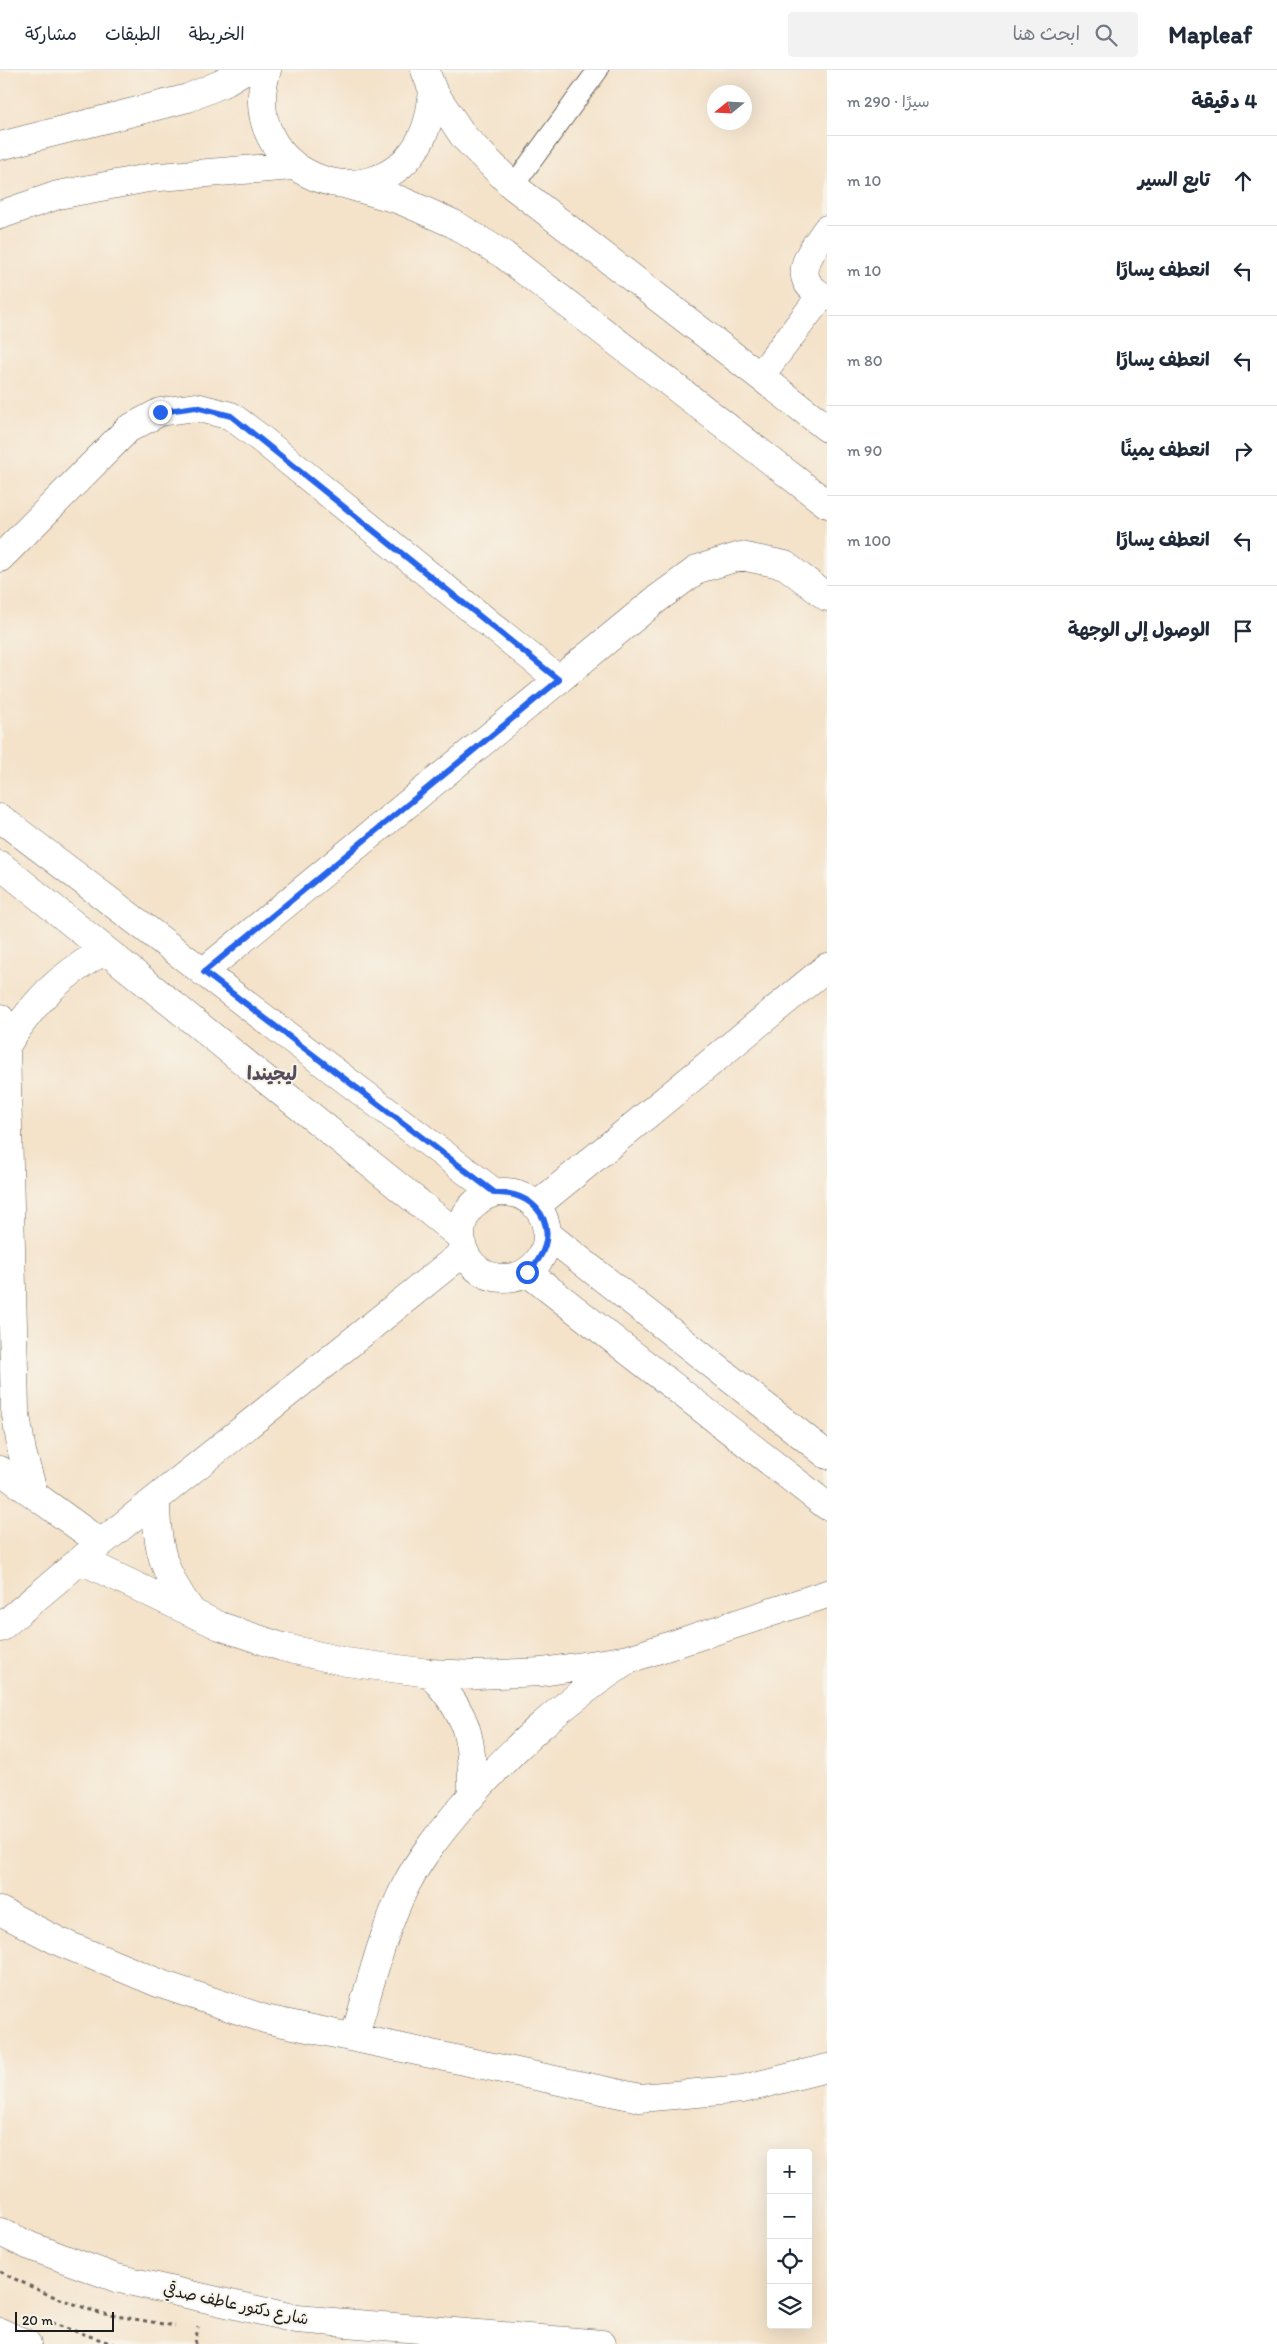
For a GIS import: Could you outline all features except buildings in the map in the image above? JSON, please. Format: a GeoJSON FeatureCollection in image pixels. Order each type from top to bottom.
{"type":"FeatureCollection","features":[{"type":"Feature","properties":{"kind":"street"},"geometry":{"type":"LineString","coordinates":[[0,146],[188,98],[221,84],[244,70]]}},
{"type":"Feature","properties":{"kind":"street"},"geometry":{"type":"LineString","coordinates":[[268,70],[262,93],[262,108],[267,130],[278,149],[293,166],[317,179],[344,184],[400,200],[454,224],[504,255],[827,504]]}},
{"type":"Feature","properties":{"kind":"street"},"geometry":{"type":"LineString","coordinates":[[344,184],[367,182],[389,173],[408,158],[422,139],[429,116],[429,80]]}},
{"type":"Feature","properties":{"kind":"street"},"geometry":{"type":"LineString","coordinates":[[429,80],[464,138],[513,186],[827,428]]}},
{"type":"Feature","properties":{"kind":"street"},"geometry":{"type":"LineString","coordinates":[[0,214],[58,195],[148,178],[293,166]]}},
{"type":"Feature","properties":{"kind":"street"},"geometry":{"type":"LineString","coordinates":[[760,376],[824,297],[809,286],[804,271],[808,256],[827,229]]}},
{"type":"Feature","properties":{"kind":"street"},"geometry":{"type":"LineString","coordinates":[[0,558],[128,429],[160,412],[196,407],[231,416],[253,432],[559,680]]}},
{"type":"Feature","properties":{"kind":"street"},"geometry":{"type":"LineString","coordinates":[[204,972],[657,599],[698,569],[741,556],[785,565],[827,597]]}},
{"type":"Feature","properties":{"kind":"street"},"geometry":{"type":"LineString","coordinates":[[0,818],[495,1193]]}},
{"type":"Feature","properties":{"kind":"street"},"geometry":{"type":"LineString","coordinates":[[0,865],[463,1244]]}},
{"type":"Feature","properties":{"kind":"street"},"geometry":{"type":"LineString","coordinates":[[6,1046],[25,1016],[48,990],[75,968],[105,950]]}},
{"type":"Feature","properties":{"kind":"street"},"geometry":{"type":"LineString","coordinates":[[536,1206],[827,966]]}},
{"type":"Feature","properties":{"kind":"street"},"geometry":{"type":"LineString","coordinates":[[0,1018],[6,1046],[6,1370],[22,1452],[34,1494]]}},
{"type":"Feature","properties":{"kind":"street"},"geometry":{"type":"LineString","coordinates":[[510,1192],[525,1197],[536,1206],[544,1219],[547,1234],[545,1249],[538,1262],[527,1272],[513,1278],[498,1278],[484,1273],[472,1264],[463,1244],[463,1222],[470,1208],[481,1198],[495,1193],[510,1192]]}},
{"type":"Feature","properties":{"kind":"street"},"geometry":{"type":"LineString","coordinates":[[547,1234],[827,1455]]}},
{"type":"Feature","properties":{"kind":"street"},"geometry":{"type":"LineString","coordinates":[[0,1628],[463,1244]]}},
{"type":"Feature","properties":{"kind":"street"},"geometry":{"type":"LineString","coordinates":[[527,1272],[827,1506]]}},
{"type":"Feature","properties":{"kind":"street"},"geometry":{"type":"LineString","coordinates":[[0,1470],[34,1494],[91,1551],[193,1614],[220,1626],[282,1647],[346,1662],[430,1673],[542,1672],[629,1659],[827,1594]]}},
{"type":"Feature","properties":{"kind":"street"},"geometry":{"type":"LineString","coordinates":[[156,1499],[156,1530],[163,1561],[175,1590],[193,1614]]}},
{"type":"Feature","properties":{"kind":"street"},"geometry":{"type":"LineString","coordinates":[[354,2038],[393,1915],[407,1883],[437,1837],[508,1755],[546,1720],[629,1659]]}},
{"type":"Feature","properties":{"kind":"street"},"geometry":{"type":"LineString","coordinates":[[430,1673],[448,1692],[462,1715],[470,1740],[472,1795]]}},
{"type":"Feature","properties":{"kind":"street"},"geometry":{"type":"LineString","coordinates":[[0,1911],[60,1942],[161,1984],[264,2019],[640,2098],[743,2089],[827,2068]]}},
{"type":"Feature","properties":{"kind":"street","name":"شارع دكتور عاطف صدقي"},"geometry":{"type":"LineString","coordinates":[[0,2232],[30,2246],[116,2278],[297,2319],[602,2344]]}},
{"type":"Feature","properties":{"kind":"street"},"geometry":{"type":"LineString","coordinates":[[0,2332],[27,2344]]}},
{"type":"Feature","properties":{"kind":"lane"},"geometry":{"type":"LineString","coordinates":[[513,186],[598,70]]}},
{"type":"Feature","properties":{"kind":"path"},"geometry":{"type":"LineString","coordinates":[[0,2272],[46,2294],[99,2313],[179,2326]]}},
{"type":"Feature","properties":{"kind":"path"},"geometry":{"type":"LineString","coordinates":[[49,2323],[113,2344]]}},
{"type":"Feature","properties":{"kind":"path"},"geometry":{"type":"LineString","coordinates":[[188,2328],[197,2329]]}},
{"type":"Feature","properties":{"kind":"district","name":"ليجيندا"},"geometry":{"type":"Point","coordinates":[272,1073]}},
{"type":"Feature","properties":{"kind":"route"},"geometry":{"type":"LineString","coordinates":[[160,412],[196,407],[231,416],[559,680],[204,972],[495,1193],[510,1192],[525,1197],[536,1206],[544,1219],[547,1234],[545,1249],[538,1262],[527,1272]]}}]}
